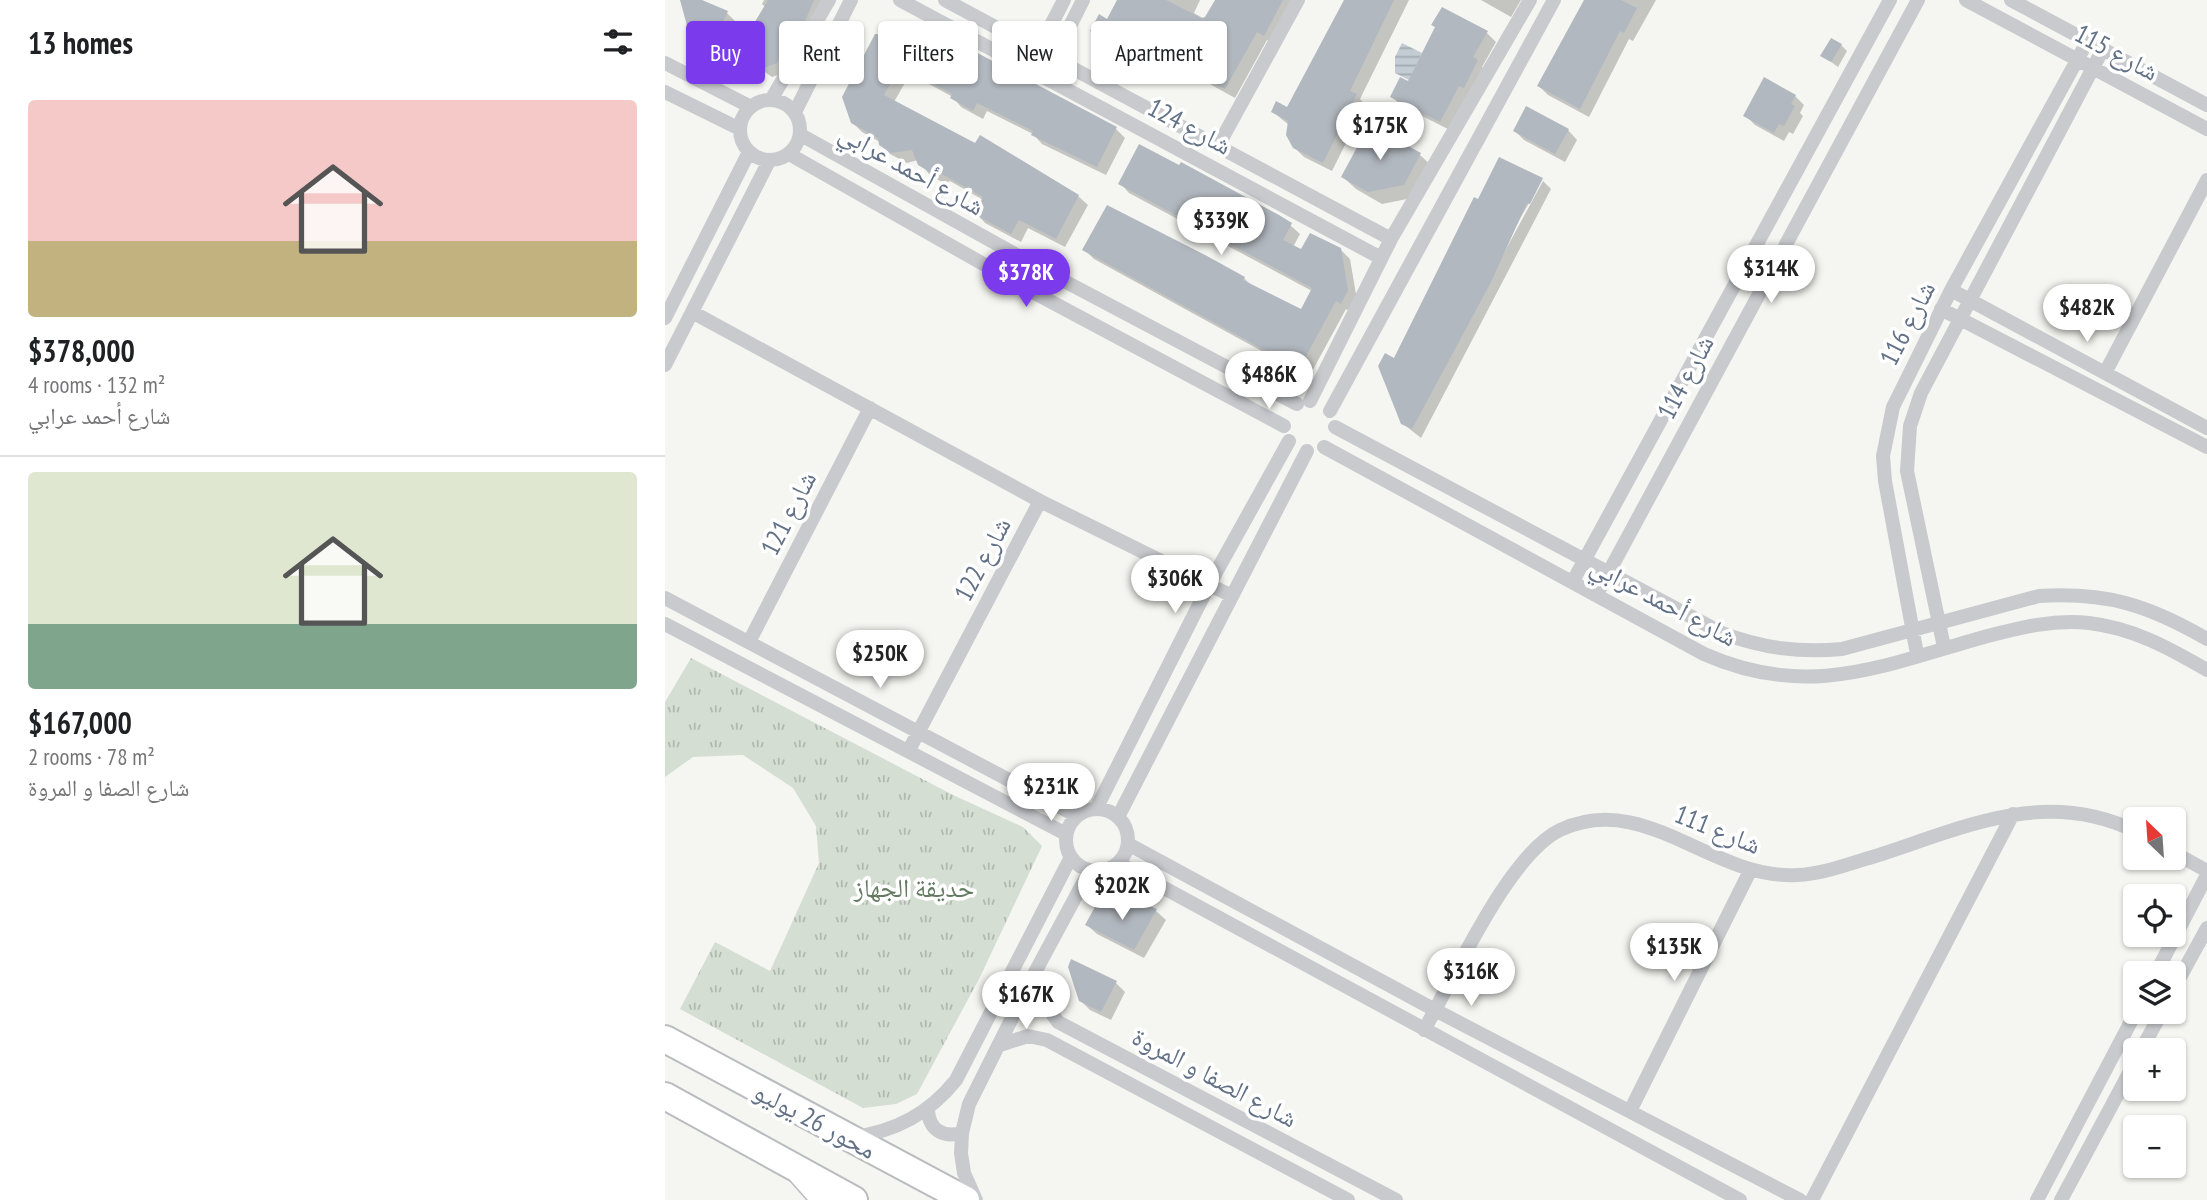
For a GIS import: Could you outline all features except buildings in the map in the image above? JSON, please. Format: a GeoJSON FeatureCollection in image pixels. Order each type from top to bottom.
{"type":"FeatureCollection","features":[{"type":"Feature","properties":{"kind":"highway","name":"محور 26 يوليو"},"geometry":{"type":"LineString","coordinates":[[665,1039],[965,1200]]}},
{"type":"Feature","properties":{"kind":"highway","name":"محور 26 يوليو"},"geometry":{"type":"LineString","coordinates":[[665,1096],[854,1200]]}},
{"type":"Feature","properties":{"kind":"main road"},"geometry":{"type":"LineString","coordinates":[[792,1168],[822,1200]]}},
{"type":"Feature","properties":{"kind":"street"},"geometry":{"type":"LineString","coordinates":[[771,100],[829,0]]}},
{"type":"Feature","properties":{"kind":"street"},"geometry":{"type":"LineString","coordinates":[[795,112],[851,0]]}},
{"type":"Feature","properties":{"kind":"street","name":"شارع 124"},"geometry":{"type":"LineString","coordinates":[[900,0],[1381,258]]}},
{"type":"Feature","properties":{"kind":"street","name":"شارع 124"},"geometry":{"type":"LineString","coordinates":[[945,0],[992,25]]}},
{"type":"Feature","properties":{"kind":"street"},"geometry":{"type":"LineString","coordinates":[[1053,21],[1064,0]]}},
{"type":"Feature","properties":{"kind":"street"},"geometry":{"type":"LineString","coordinates":[[1072,21],[1083,0]]}},
{"type":"Feature","properties":{"kind":"street"},"geometry":{"type":"LineString","coordinates":[[1218,146],[1299,0]]}},
{"type":"Feature","properties":{"kind":"street"},"geometry":{"type":"LineString","coordinates":[[1118,817],[1230,596],[1307,452],[1324,447],[1330,442],[1335,427],[1330,411],[1551,4],[1532,0],[1391,240],[1303,402],[1286,417],[1284,426],[1289,441],[1307,452]]}},
{"type":"Feature","properties":{"kind":"street","name":"شارع 114"},"geometry":{"type":"LineString","coordinates":[[1573,581],[1890,0]]}},
{"type":"Feature","properties":{"kind":"street","name":"شارع 114"},"geometry":{"type":"LineString","coordinates":[[1597,594],[1743,319],[1919,0]]}},
{"type":"Feature","properties":{"kind":"street","name":"شارع 115"},"geometry":{"type":"LineString","coordinates":[[1966,0],[2207,129]]}},
{"type":"Feature","properties":{"kind":"street","name":"شارع 115"},"geometry":{"type":"LineString","coordinates":[[2011,0],[2207,105]]}},
{"type":"Feature","properties":{"kind":"street","name":"شارع 116"},"geometry":{"type":"LineString","coordinates":[[1917,654],[1885,481],[1883,456],[1893,407],[1951,290],[2087,42]]}},
{"type":"Feature","properties":{"kind":"street","name":"شارع 116"},"geometry":{"type":"LineString","coordinates":[[1944,647],[1909,486],[1907,441],[1921,393],[2103,49]]}},
{"type":"Feature","properties":{"kind":"street"},"geometry":{"type":"LineString","coordinates":[[665,63],[751,107]]}},
{"type":"Feature","properties":{"kind":"street","name":"شارع 124"},"geometry":{"type":"LineString","coordinates":[[1077,71],[1391,240]]}},
{"type":"Feature","properties":{"kind":"street"},"geometry":{"type":"LineString","coordinates":[[665,92],[740,130],[749,152],[769,161],[789,154],[801,135],[795,112],[788,106],[771,100],[751,107],[740,130]]}},
{"type":"Feature","properties":{"kind":"street","name":"شارع أحمد عرابي"},"geometry":{"type":"LineString","coordinates":[[801,135],[1049,273],[1303,402]]}},
{"type":"Feature","properties":{"kind":"street"},"geometry":{"type":"LineString","coordinates":[[665,317],[749,152]]}},
{"type":"Feature","properties":{"kind":"street","name":"شارع أحمد عرابي"},"geometry":{"type":"LineString","coordinates":[[789,154],[1031,291],[1284,426]]}},
{"type":"Feature","properties":{"kind":"street"},"geometry":{"type":"LineString","coordinates":[[665,365],[769,161]]}},
{"type":"Feature","properties":{"kind":"street"},"geometry":{"type":"LineString","coordinates":[[2105,373],[2207,180]]}},
{"type":"Feature","properties":{"kind":"street"},"geometry":{"type":"LineString","coordinates":[[1951,290],[2207,428]]}},
{"type":"Feature","properties":{"kind":"street"},"geometry":{"type":"LineString","coordinates":[[1722,309],[1743,319]]}},
{"type":"Feature","properties":{"kind":"street"},"geometry":{"type":"LineString","coordinates":[[1941,309],[2207,447]]}},
{"type":"Feature","properties":{"kind":"street"},"geometry":{"type":"LineString","coordinates":[[692,312],[1041,501],[1230,596]]}},
{"type":"Feature","properties":{"kind":"street"},"geometry":{"type":"LineString","coordinates":[[1303,402],[1330,411]]}},
{"type":"Feature","properties":{"kind":"street","name":"شارع 121"},"geometry":{"type":"LineString","coordinates":[[750,640],[870,408]]}},
{"type":"Feature","properties":{"kind":"street","name":"شارع أحمد عرابي"},"geometry":{"type":"LineString","coordinates":[[1335,427],[1722,633],[1769,647],[1805,651],[1842,649],[2039,596],[2071,594],[2134,603],[2165,615],[2207,639]]}},
{"type":"Feature","properties":{"kind":"street"},"geometry":{"type":"LineString","coordinates":[[1097,809],[1209,585],[1289,441]]}},
{"type":"Feature","properties":{"kind":"street","name":"شارع أحمد عرابي"},"geometry":{"type":"LineString","coordinates":[[1324,447],[1704,654],[1758,673],[1786,678],[1843,675],[2017,627],[2052,622],[2088,623],[2124,630],[2157,642],[2207,670]]}},
{"type":"Feature","properties":{"kind":"street","name":"شارع 122"},"geometry":{"type":"LineString","coordinates":[[909,750],[1041,501]]}},
{"type":"Feature","properties":{"kind":"street"},"geometry":{"type":"LineString","coordinates":[[665,598],[750,640],[1077,816]]}},
{"type":"Feature","properties":{"kind":"street"},"geometry":{"type":"LineString","coordinates":[[665,624],[1066,834]]}},
{"type":"Feature","properties":{"kind":"street"},"geometry":{"type":"LineString","coordinates":[[846,1137],[882,1132],[927,1110],[956,1080],[1071,857],[1066,834],[1077,816],[1097,809],[1118,817],[1128,834],[1128,844],[1118,863],[1109,868],[1090,870],[1071,857]]}},
{"type":"Feature","properties":{"kind":"street","name":"شارع 111"},"geometry":{"type":"LineString","coordinates":[[1424,1030],[1517,867],[1528,853],[1558,831],[1593,820],[1630,821],[1648,825],[1750,871],[1797,876],[1828,871],[2013,814],[2047,810],[2081,812],[2123,827]]}},
{"type":"Feature","properties":{"kind":"street"},"geometry":{"type":"LineString","coordinates":[[1812,1200],[2013,814]]}},
{"type":"Feature","properties":{"kind":"street"},"geometry":{"type":"LineString","coordinates":[[1128,844],[1435,1010],[1800,1200]]}},
{"type":"Feature","properties":{"kind":"street"},"geometry":{"type":"LineString","coordinates":[[2162,961],[2207,873],[2186,860]]}},
{"type":"Feature","properties":{"kind":"street"},"geometry":{"type":"LineString","coordinates":[[1118,863],[1740,1200]]}},
{"type":"Feature","properties":{"kind":"street"},"geometry":{"type":"LineString","coordinates":[[976,1200],[964,1173],[962,1133],[969,1104],[1090,870]]}},
{"type":"Feature","properties":{"kind":"street"},"geometry":{"type":"LineString","coordinates":[[1630,1111],[1750,871]]}},
{"type":"Feature","properties":{"kind":"street"},"geometry":{"type":"LineString","coordinates":[[2186,966],[2207,928]]}},
{"type":"Feature","properties":{"kind":"street","name":"شارع الصفا و المروة"},"geometry":{"type":"LineString","coordinates":[[1033,976],[1040,997],[1058,1021],[1396,1200]]}},
{"type":"Feature","properties":{"kind":"street"},"geometry":{"type":"LineString","coordinates":[[1047,1040],[1047,1026],[1058,1021]]}},
{"type":"Feature","properties":{"kind":"street"},"geometry":{"type":"LineString","coordinates":[[2037,1200],[2130,1024]]}},
{"type":"Feature","properties":{"kind":"street","name":"شارع الصفا و المروة"},"geometry":{"type":"LineString","coordinates":[[1000,1045],[1028,1036],[1047,1040],[1348,1200]]}},
{"type":"Feature","properties":{"kind":"street"},"geometry":{"type":"LineString","coordinates":[[2061,1200],[2123,1084]]}},
{"type":"Feature","properties":{"kind":"street"},"geometry":{"type":"LineString","coordinates":[[927,1110],[928,1118],[938,1132],[945,1135],[962,1133]]}},
{"type":"Feature","properties":{"kind":"green space","name":"حديقة الجهاز"},"geometry":{"type":"Polygon","coordinates":[[[691,658],[953,795],[1023,827],[1042,846],[979,979],[917,1094],[896,1104],[863,1108],[680,1009],[715,942],[770,971],[819,863],[816,826],[793,788],[743,755],[693,757],[665,777],[665,702],[691,658]]]}},
{"type":"Feature","properties":{"kind":"shaded area"},"geometry":{"type":"Polygon","coordinates":[[[1402,43],[1422,53],[1409,80],[1395,73],[1395,57],[1402,43]]]}}]}
